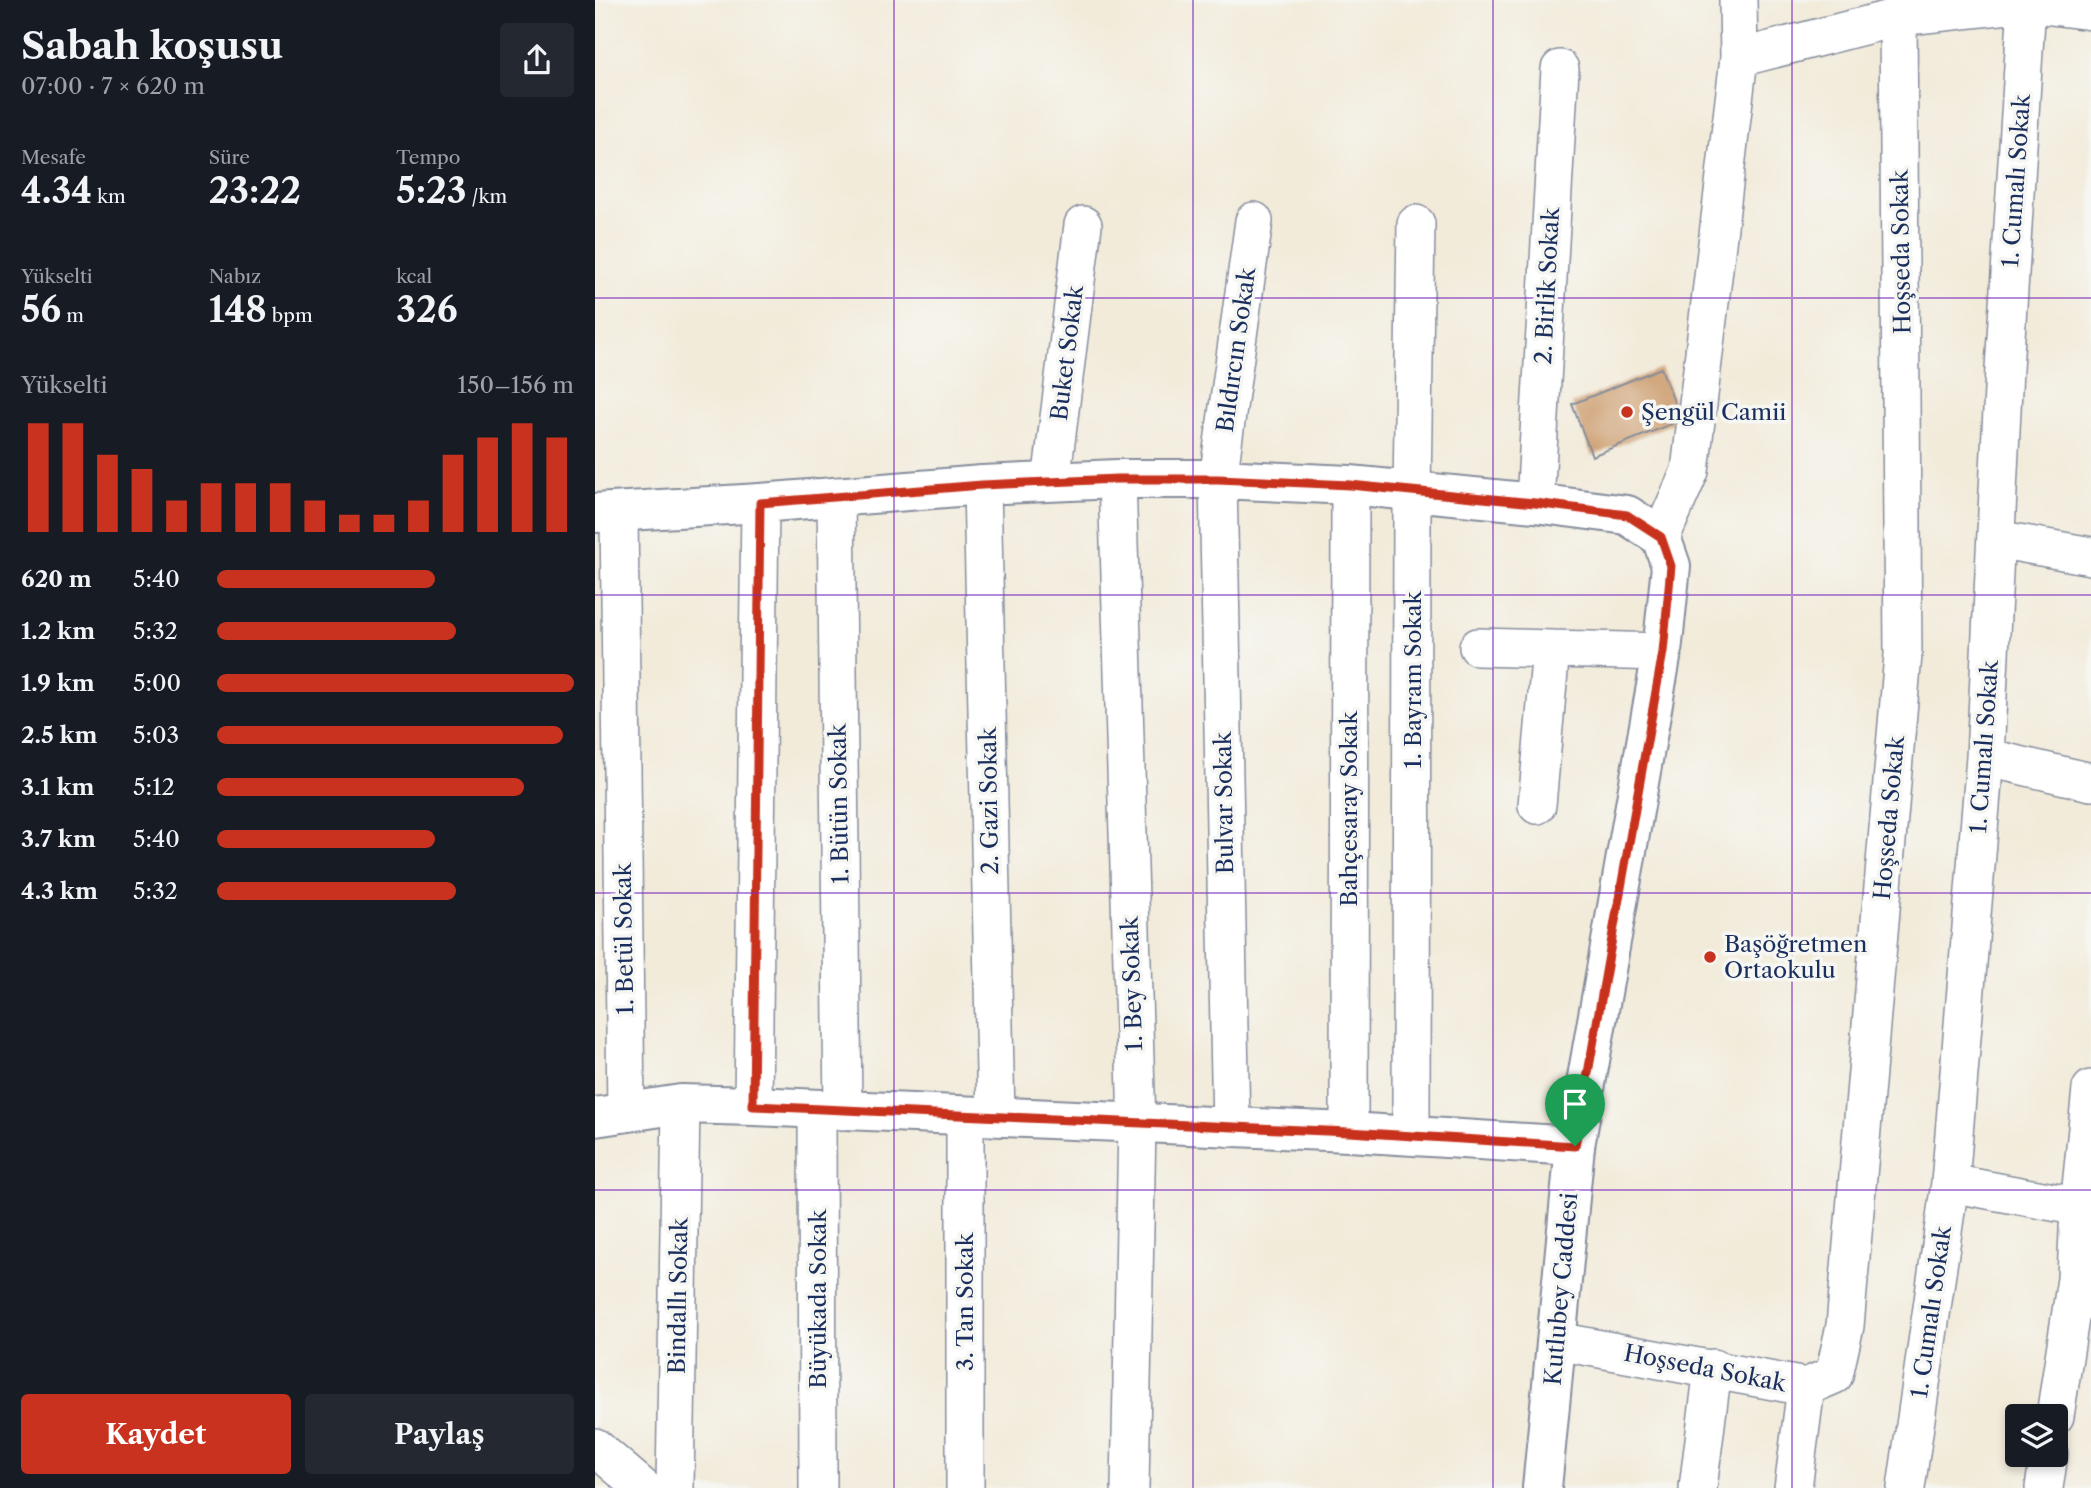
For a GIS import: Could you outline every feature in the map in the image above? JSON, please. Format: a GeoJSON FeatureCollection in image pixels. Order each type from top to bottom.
{"type":"FeatureCollection","features":[{"type":"Feature","properties":{"kind":"main road"},"geometry":{"type":"LineString","coordinates":[[607,513],[982,485],[1117,479],[1218,479],[1350,485],[1627,515],[1661,537]]}},
{"type":"Feature","properties":{"kind":"main road","name":"Kutlubey Caddesi"},"geometry":{"type":"LineString","coordinates":[[1542,1488],[1575,1146],[1663,652],[1671,566],[1661,537]]}},
{"type":"Feature","properties":{"kind":"main road"},"geometry":{"type":"LineString","coordinates":[[611,1115],[681,1104],[753,1106],[1349,1132],[1575,1146]]}},
{"type":"Feature","properties":{"kind":"street"},"geometry":{"type":"LineString","coordinates":[[1661,537],[1690,471],[1739,58],[1738,0]]}},
{"type":"Feature","properties":{"kind":"street"},"geometry":{"type":"LineString","coordinates":[[1739,58],[1898,17],[2027,3],[2091,11]]}},
{"type":"Feature","properties":{"kind":"street","name":"1. Cumalı Sokak"},"geometry":{"type":"LineString","coordinates":[[1906,1488],[1950,1184],[1985,757],[2004,369],[2027,3]]}},
{"type":"Feature","properties":{"kind":"street","name":"Hoşseda Sokak"},"geometry":{"type":"LineString","coordinates":[[1557,1341],[1806,1387],[1834,1375],[1845,1326],[1903,655],[1898,17]]}},
{"type":"Feature","properties":{"kind":"street","name":"2. Birlik Sokak"},"geometry":{"type":"LineString","coordinates":[[1535,503],[1560,69]]}},
{"type":"Feature","properties":{"kind":"street","name":"Bıldırcın Sokak"},"geometry":{"type":"LineString","coordinates":[[1218,479],[1254,221]]}},
{"type":"Feature","properties":{"kind":"street","name":"1. Bayram Sokak"},"geometry":{"type":"LineString","coordinates":[[1411,1136],[1412,491],[1416,224]]}},
{"type":"Feature","properties":{"kind":"street","name":"Buket Sokak"},"geometry":{"type":"LineString","coordinates":[[1051,482],[1083,225]]}},
{"type":"Feature","properties":{"kind":"street","name":"1. Bey Sokak"},"geometry":{"type":"LineString","coordinates":[[1117,479],[1137,1124],[1130,1488]]}},
{"type":"Feature","properties":{"kind":"street","name":"Bulvar Sokak"},"geometry":{"type":"LineString","coordinates":[[1218,479],[1231,1128]]}},
{"type":"Feature","properties":{"kind":"street","name":"2. Gazi Sokak"},"geometry":{"type":"LineString","coordinates":[[981,1117],[982,485]]}},
{"type":"Feature","properties":{"kind":"street","name":"Bahçesaray Sokak"},"geometry":{"type":"LineString","coordinates":[[1349,1132],[1350,485]]}},
{"type":"Feature","properties":{"kind":"street","name":"1. Bütün Sokak"},"geometry":{"type":"LineString","coordinates":[[830,1110],[836,496]]}},
{"type":"Feature","properties":{"kind":"street"},"geometry":{"type":"LineString","coordinates":[[753,1106],[760,503]]}},
{"type":"Feature","properties":{"kind":"street","name":"1. Betül Sokak"},"geometry":{"type":"LineString","coordinates":[[607,513],[611,1115]]}},
{"type":"Feature","properties":{"kind":"street"},"geometry":{"type":"LineString","coordinates":[[1996,539],[2091,556]]}},
{"type":"Feature","properties":{"kind":"street"},"geometry":{"type":"LineString","coordinates":[[1478,647],[1663,652]]}},
{"type":"Feature","properties":{"kind":"street"},"geometry":{"type":"LineString","coordinates":[[1537,805],[1551,649]]}},
{"type":"Feature","properties":{"kind":"street"},"geometry":{"type":"LineString","coordinates":[[1985,757],[2091,782]]}},
{"type":"Feature","properties":{"kind":"street"},"geometry":{"type":"LineString","coordinates":[[2057,1404],[2083,1280],[2091,1089]]}},
{"type":"Feature","properties":{"kind":"street","name":"Bindallı Sokak"},"geometry":{"type":"LineString","coordinates":[[675,1488],[681,1104]]}},
{"type":"Feature","properties":{"kind":"street","name":"Büyükada Sokak"},"geometry":{"type":"LineString","coordinates":[[818,1488],[830,1110]]}},
{"type":"Feature","properties":{"kind":"street","name":"3. Tan Sokak"},"geometry":{"type":"LineString","coordinates":[[965,1488],[981,1117]]}},
{"type":"Feature","properties":{"kind":"street"},"geometry":{"type":"LineString","coordinates":[[1950,1184],[2085,1208]]}},
{"type":"Feature","properties":{"kind":"street"},"geometry":{"type":"LineString","coordinates":[[1698,1488],[1713,1368]]}},
{"type":"Feature","properties":{"kind":"street"},"geometry":{"type":"LineString","coordinates":[[1793,1488],[1806,1387]]}},
{"type":"Feature","properties":{"kind":"street"},"geometry":{"type":"LineString","coordinates":[[595,1447],[643,1488]]}},
{"type":"Feature","properties":{"kind":"street"},"geometry":{"type":"LineString","coordinates":[[2044,1488],[2047,1467]]}},
{"type":"Feature","properties":{"kind":"building","name":"Şengül Camii"},"geometry":{"type":"Polygon","coordinates":[[[1661,368],[1681,420],[1592,456],[1572,404],[1661,368]]]}},
{"type":"Feature","properties":{"kind":"place","name":"Şengül Camii"},"geometry":{"type":"Point","coordinates":[1627,412]}},
{"type":"Feature","properties":{"kind":"place","name":"Başöğretmen Ortaokulu"},"geometry":{"type":"Point","coordinates":[1710,957]}},
{"type":"Feature","properties":{"kind":"route"},"geometry":{"type":"LineString","coordinates":[[1117,479],[1218,479],[1350,485],[1627,515],[1661,537],[1671,566],[1663,652],[1575,1146],[1349,1132],[753,1106],[760,503],[982,485],[1117,479]]}}]}
